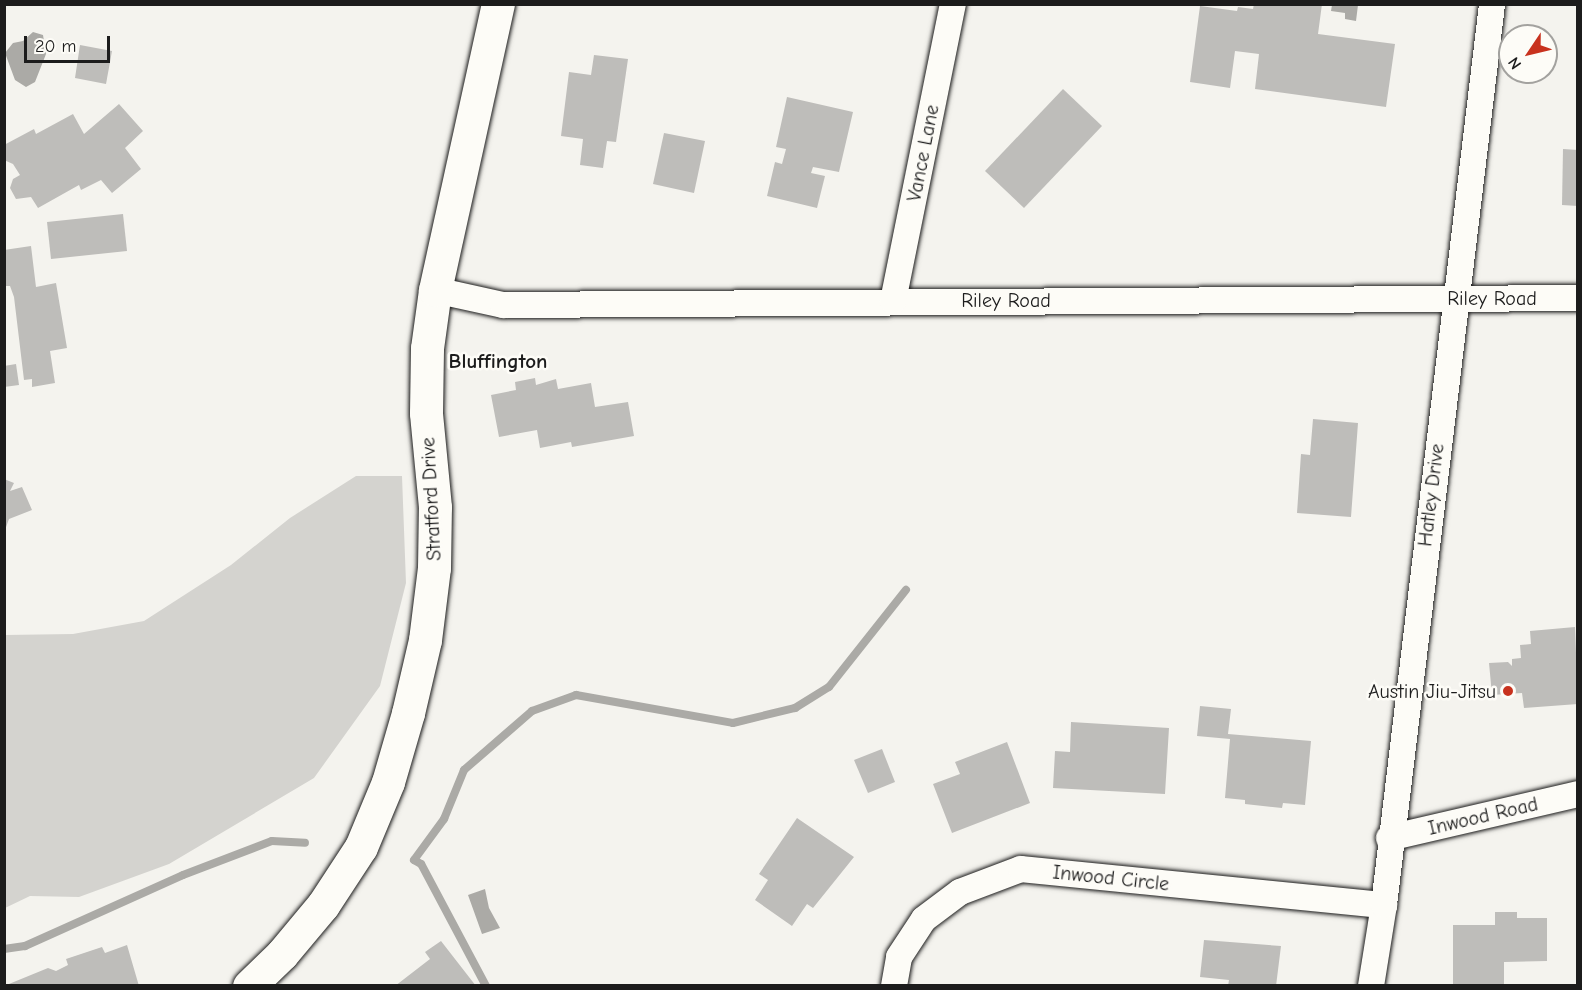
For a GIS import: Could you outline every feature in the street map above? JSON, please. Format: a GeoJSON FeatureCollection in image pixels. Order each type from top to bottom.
{"type":"FeatureCollection","features":[{"type":"Feature","properties":{"kind":"street","name":"Stratford Drive"},"geometry":{"type":"LineString","coordinates":[[249,986],[282,954],[323,904],[361,847],[388,782],[408,713],[425,640],[434,568],[435,507],[426,413],[427,348],[435,290],[498,4]]}},
{"type":"Feature","properties":{"kind":"street","name":"Vance Lane"},"geometry":{"type":"LineString","coordinates":[[893,301],[953,4]]}},
{"type":"Feature","properties":{"kind":"street","name":"Hatley Drive"},"geometry":{"type":"LineString","coordinates":[[1371,986],[1384,905],[1389,838],[1492,4]]}},
{"type":"Feature","properties":{"kind":"street","name":"Riley Road"},"geometry":{"type":"LineString","coordinates":[[435,290],[503,305],[1578,298]]}},
{"type":"Feature","properties":{"kind":"street","name":"Inwood Road"},"geometry":{"type":"LineString","coordinates":[[1389,838],[1578,794]]}},
{"type":"Feature","properties":{"kind":"street","name":"Inwood Circle"},"geometry":{"type":"LineString","coordinates":[[894,986],[899,957],[924,919],[960,892],[1021,869],[1384,905]]}},
{"type":"Feature","properties":{"kind":"shaded area"},"geometry":{"type":"Polygon","coordinates":[[[1332,5],[1358,5],[1356,21],[1345,19],[1345,13],[1331,11],[1332,5]]]}},
{"type":"Feature","properties":{"kind":"shaded area"},"geometry":{"type":"Polygon","coordinates":[[[33,32],[43,35],[46,54],[35,82],[26,87],[15,80],[5,53],[13,43],[23,41],[33,32]]]}},
{"type":"Feature","properties":{"kind":"shaded area"},"geometry":{"type":"Polygon","coordinates":[[[356,476],[402,476],[406,583],[380,686],[314,778],[169,864],[79,897],[30,896],[5,908],[5,635],[73,634],[144,621],[231,565],[290,518],[356,476]]]}},
{"type":"Feature","properties":{"kind":"shaded area"},"geometry":{"type":"Polygon","coordinates":[[[485,889],[489,908],[500,928],[482,934],[468,895],[485,889]]]}},
{"type":"Feature","properties":{"kind":"building"},"geometry":{"type":"Polygon","coordinates":[[[1254,4],[1322,4],[1318,34],[1395,44],[1386,107],[1255,89],[1259,54],[1235,51],[1230,88],[1190,82],[1200,6],[1237,11],[1238,7],[1253,9],[1254,4]]]}},
{"type":"Feature","properties":{"kind":"building"},"geometry":{"type":"Polygon","coordinates":[[[80,45],[112,51],[106,84],[75,78],[80,45]]]}},
{"type":"Feature","properties":{"kind":"building"},"geometry":{"type":"Polygon","coordinates":[[[594,55],[628,59],[616,142],[607,141],[603,168],[580,165],[583,139],[561,136],[569,72],[591,75],[594,55]]]}},
{"type":"Feature","properties":{"kind":"building"},"geometry":{"type":"Polygon","coordinates":[[[1063,89],[1102,126],[1024,208],[985,171],[1063,89]]]}},
{"type":"Feature","properties":{"kind":"building"},"geometry":{"type":"Polygon","coordinates":[[[787,97],[853,112],[839,172],[813,167],[811,173],[825,176],[817,208],[767,196],[775,162],[782,164],[786,149],[776,147],[787,97]]]}},
{"type":"Feature","properties":{"kind":"building"},"geometry":{"type":"Polygon","coordinates":[[[119,104],[143,131],[125,148],[141,169],[112,193],[101,180],[81,190],[79,185],[38,208],[31,197],[16,199],[10,188],[13,179],[20,175],[13,164],[4,160],[4,145],[34,129],[36,134],[73,114],[84,134],[119,104]]]}},
{"type":"Feature","properties":{"kind":"building"},"geometry":{"type":"Polygon","coordinates":[[[664,133],[705,141],[694,193],[653,184],[664,133]]]}},
{"type":"Feature","properties":{"kind":"building"},"geometry":{"type":"Polygon","coordinates":[[[1563,149],[1578,150],[1578,206],[1562,205],[1563,149]]]}},
{"type":"Feature","properties":{"kind":"building"},"geometry":{"type":"Polygon","coordinates":[[[123,214],[127,251],[51,259],[47,222],[123,214]]]}},
{"type":"Feature","properties":{"kind":"building"},"geometry":{"type":"Polygon","coordinates":[[[31,246],[36,287],[56,283],[67,348],[50,351],[55,383],[32,387],[32,379],[24,380],[14,297],[10,286],[4,286],[4,250],[31,246]]]}},
{"type":"Feature","properties":{"kind":"building"},"geometry":{"type":"Polygon","coordinates":[[[16,364],[19,385],[4,387],[4,366],[16,364]]]}},
{"type":"Feature","properties":{"kind":"building"},"geometry":{"type":"Polygon","coordinates":[[[535,378],[536,385],[556,379],[558,389],[591,383],[595,407],[628,402],[634,436],[572,447],[571,442],[540,448],[537,430],[499,437],[491,395],[516,390],[515,382],[535,378]]]}},
{"type":"Feature","properties":{"kind":"building"},"geometry":{"type":"Polygon","coordinates":[[[1313,419],[1358,423],[1351,517],[1297,513],[1301,454],[1310,455],[1313,419]]]}},
{"type":"Feature","properties":{"kind":"building"},"geometry":{"type":"Polygon","coordinates":[[[4,479],[14,483],[10,491],[22,487],[32,510],[9,519],[5,530],[4,479]]]}},
{"type":"Feature","properties":{"kind":"building"},"geometry":{"type":"Polygon","coordinates":[[[1575,627],[1578,704],[1524,708],[1522,693],[1492,695],[1489,663],[1508,662],[1512,666],[1512,659],[1521,658],[1520,645],[1531,644],[1530,631],[1575,627]]]}},
{"type":"Feature","properties":{"kind":"building"},"geometry":{"type":"Polygon","coordinates":[[[1200,706],[1231,709],[1228,734],[1311,741],[1305,805],[1283,803],[1282,808],[1245,804],[1245,800],[1225,798],[1230,739],[1197,736],[1200,706]]]}},
{"type":"Feature","properties":{"kind":"building"},"geometry":{"type":"Polygon","coordinates":[[[1071,722],[1169,728],[1165,794],[1053,788],[1055,751],[1070,752],[1071,722]]]}},
{"type":"Feature","properties":{"kind":"building"},"geometry":{"type":"Polygon","coordinates":[[[1007,742],[1030,803],[952,833],[933,784],[960,774],[955,762],[1007,742]]]}},
{"type":"Feature","properties":{"kind":"building"},"geometry":{"type":"Polygon","coordinates":[[[882,749],[895,782],[868,793],[854,760],[882,749]]]}},
{"type":"Feature","properties":{"kind":"building"},"geometry":{"type":"Polygon","coordinates":[[[797,818],[854,857],[813,908],[807,904],[792,926],[755,900],[768,880],[759,874],[797,818]]]}},
{"type":"Feature","properties":{"kind":"building"},"geometry":{"type":"Polygon","coordinates":[[[1495,912],[1517,912],[1517,918],[1547,918],[1547,961],[1504,962],[1504,986],[1453,986],[1453,925],[1495,925],[1495,912]]]}},
{"type":"Feature","properties":{"kind":"building"},"geometry":{"type":"Polygon","coordinates":[[[1204,940],[1281,946],[1276,986],[1228,986],[1229,980],[1200,977],[1204,940]]]}},
{"type":"Feature","properties":{"kind":"building"},"geometry":{"type":"Polygon","coordinates":[[[441,941],[476,986],[395,986],[430,959],[425,952],[441,941]]]}},
{"type":"Feature","properties":{"kind":"building"},"geometry":{"type":"Polygon","coordinates":[[[127,945],[139,986],[4,986],[48,968],[56,971],[68,965],[66,959],[102,947],[105,953],[127,945]]]}},
{"type":"Feature","properties":{"kind":"waterway"},"geometry":{"type":"LineString","coordinates":[[486,986],[421,864],[414,860],[444,819],[464,770],[532,711],[576,695],[733,723],[795,708],[829,687],[906,590]]}},
{"type":"Feature","properties":{"kind":"waterway"},"geometry":{"type":"LineString","coordinates":[[4,949],[25,946],[183,875],[272,841],[305,843]]}},
{"type":"Feature","properties":{"kind":"place","name":"Austin Jiu-Jitsu"},"geometry":{"type":"Point","coordinates":[1508,691]}},
{"type":"Feature","properties":{"kind":"district","name":"Bluffington"},"geometry":{"type":"Point","coordinates":[498,361]}}]}
